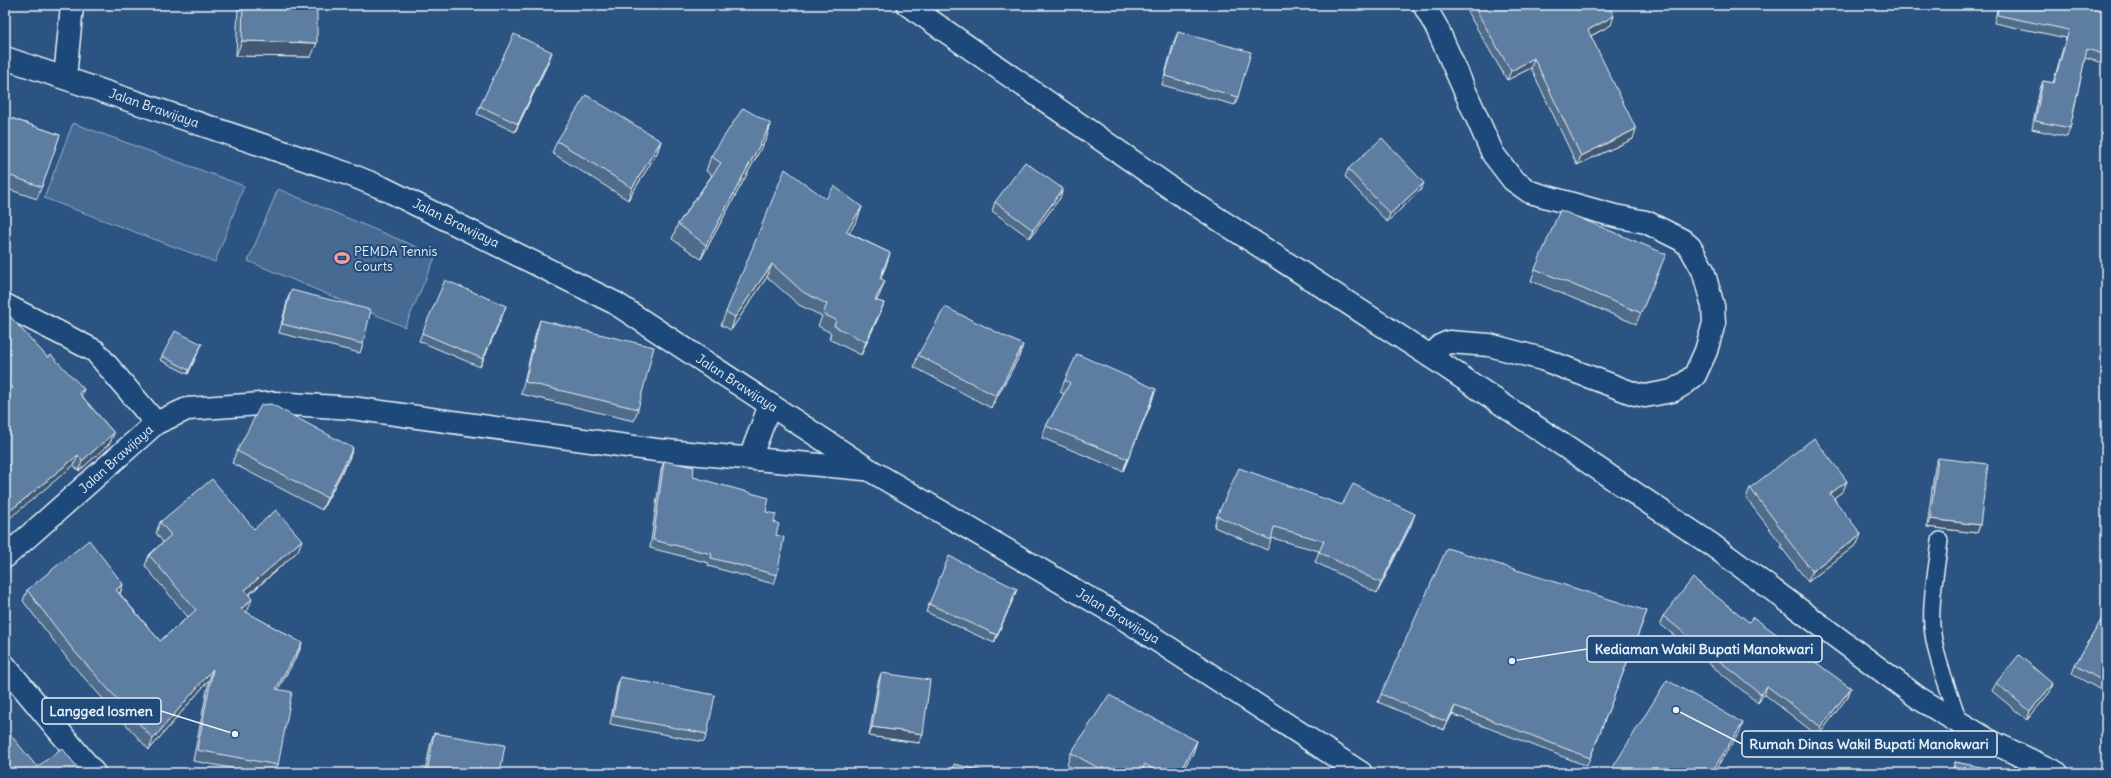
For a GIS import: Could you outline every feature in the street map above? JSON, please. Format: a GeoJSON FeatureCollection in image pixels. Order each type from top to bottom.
{"type":"FeatureCollection","features":[{"type":"Feature","properties":{"kind":"street"},"geometry":{"type":"LineString","coordinates":[[65,78],[72,5]]}},
{"type":"Feature","properties":{"kind":"street"},"geometry":{"type":"LineString","coordinates":[[908,5],[1178,193],[1430,356],[1712,545],[1920,699],[1988,740],[2056,773]]}},
{"type":"Feature","properties":{"kind":"street"},"geometry":{"type":"LineString","coordinates":[[1424,5],[1437,28],[1493,154],[1509,175],[1522,187],[1539,196],[1646,222],[1682,240],[1690,247],[1703,270],[1713,306],[1714,323],[1706,351],[1695,376],[1672,391],[1653,395],[1635,394],[1542,359],[1489,345],[1449,342],[1442,345],[1430,356]]}},
{"type":"Feature","properties":{"kind":"street","name":"Jalan Brawijaya"},"geometry":{"type":"LineString","coordinates":[[5,58],[351,174],[383,188],[615,303],[868,469],[1126,620],[1361,773]]}},
{"type":"Feature","properties":{"kind":"street"},"geometry":{"type":"LineString","coordinates":[[5,305],[91,348],[156,423]]}},
{"type":"Feature","properties":{"kind":"street","name":"Jalan Brawijaya"},"geometry":{"type":"LineString","coordinates":[[5,557],[156,423],[186,409],[275,403],[352,408],[656,450],[868,469]]}},
{"type":"Feature","properties":{"kind":"street"},"geometry":{"type":"LineString","coordinates":[[750,458],[770,405]]}},
{"type":"Feature","properties":{"kind":"street"},"geometry":{"type":"LineString","coordinates":[[5,666],[94,773]]}},
{"type":"Feature","properties":{"kind":"lane"},"geometry":{"type":"LineString","coordinates":[[1940,540],[1932,612],[1932,627],[1960,724]]}},
{"type":"Feature","properties":{"kind":"shaded area"},"geometry":{"type":"Polygon","coordinates":[[[73,123],[244,186],[215,262],[44,198],[73,123]]]}},
{"type":"Feature","properties":{"kind":"shaded area","name":"PEMDA Tennis Courts"},"geometry":{"type":"Polygon","coordinates":[[[278,189],[436,255],[405,327],[248,261],[278,189]]]}},
{"type":"Feature","properties":{"kind":"building"},"geometry":{"type":"Polygon","coordinates":[[[243,5],[317,5],[317,43],[242,41],[243,5]]]}},
{"type":"Feature","properties":{"kind":"building"},"geometry":{"type":"Polygon","coordinates":[[[1473,5],[1608,5],[1614,16],[1588,30],[1636,129],[1581,156],[1534,58],[1511,71],[1473,5]]]}},
{"type":"Feature","properties":{"kind":"building"},"geometry":{"type":"Polygon","coordinates":[[[1999,5],[2097,5],[2096,7],[2106,9],[2106,55],[2087,49],[2070,128],[2035,121],[2043,81],[2054,83],[2069,30],[1997,15],[1999,5]]]}},
{"type":"Feature","properties":{"kind":"building"},"geometry":{"type":"Polygon","coordinates":[[[1178,32],[1251,52],[1238,97],[1165,76],[1178,32]]]}},
{"type":"Feature","properties":{"kind":"building"},"geometry":{"type":"Polygon","coordinates":[[[514,34],[552,52],[518,124],[480,106],[514,34]]]}},
{"type":"Feature","properties":{"kind":"building"},"geometry":{"type":"Polygon","coordinates":[[[586,95],[661,141],[632,188],[557,141],[586,95]]]}},
{"type":"Feature","properties":{"kind":"building"},"geometry":{"type":"Polygon","coordinates":[[[743,108],[771,124],[706,245],[678,224],[721,163],[711,156],[743,108]]]}},
{"type":"Feature","properties":{"kind":"building"},"geometry":{"type":"Polygon","coordinates":[[[5,116],[60,135],[42,187],[5,174],[5,116]]]}},
{"type":"Feature","properties":{"kind":"building"},"geometry":{"type":"Polygon","coordinates":[[[1382,138],[1424,183],[1390,214],[1348,169],[1382,138]]]}},
{"type":"Feature","properties":{"kind":"building"},"geometry":{"type":"Polygon","coordinates":[[[1025,162],[1063,189],[1033,230],[995,202],[1025,162]]]}},
{"type":"Feature","properties":{"kind":"building"},"geometry":{"type":"Polygon","coordinates":[[[785,169],[826,199],[834,186],[862,207],[846,232],[890,253],[880,278],[885,281],[875,300],[884,303],[866,342],[834,326],[836,320],[823,314],[827,304],[803,292],[772,264],[735,317],[726,312],[785,169]]]}},
{"type":"Feature","properties":{"kind":"building"},"geometry":{"type":"Polygon","coordinates":[[[1560,210],[1666,254],[1641,313],[1535,269],[1560,210]]]}},
{"type":"Feature","properties":{"kind":"building"},"geometry":{"type":"Polygon","coordinates":[[[445,280],[506,306],[483,359],[422,333],[445,280]]]}},
{"type":"Feature","properties":{"kind":"building"},"geometry":{"type":"Polygon","coordinates":[[[291,290],[371,310],[363,344],[282,324],[291,290]]]}},
{"type":"Feature","properties":{"kind":"building"},"geometry":{"type":"Polygon","coordinates":[[[945,307],[1023,345],[996,396],[918,355],[945,307]]]}},
{"type":"Feature","properties":{"kind":"building"},"geometry":{"type":"Polygon","coordinates":[[[5,311],[48,358],[51,355],[84,389],[79,393],[114,433],[82,461],[78,455],[5,515],[5,394],[13,388],[5,379],[5,311]]]}},
{"type":"Feature","properties":{"kind":"building"},"geometry":{"type":"Polygon","coordinates":[[[540,320],[654,347],[638,409],[525,382],[540,320]]]}},
{"type":"Feature","properties":{"kind":"building"},"geometry":{"type":"Polygon","coordinates":[[[175,331],[202,344],[189,370],[162,356],[175,331]]]}},
{"type":"Feature","properties":{"kind":"building"},"geometry":{"type":"Polygon","coordinates":[[[1077,354],[1156,389],[1128,459],[1046,426],[1070,383],[1065,380],[1077,354]]]}},
{"type":"Feature","properties":{"kind":"building"},"geometry":{"type":"Polygon","coordinates":[[[271,404],[353,448],[327,498],[237,451],[261,405],[271,404]]]}},
{"type":"Feature","properties":{"kind":"building"},"geometry":{"type":"Polygon","coordinates":[[[1814,438],[1847,481],[1830,494],[1861,534],[1812,571],[1750,488],[1814,438]]]}},
{"type":"Feature","properties":{"kind":"building"},"geometry":{"type":"Polygon","coordinates":[[[1938,458],[1988,464],[1980,525],[1930,519],[1938,458]]]}},
{"type":"Feature","properties":{"kind":"building"},"geometry":{"type":"Polygon","coordinates":[[[664,461],[694,467],[693,477],[769,498],[766,512],[776,514],[774,522],[779,524],[776,535],[784,537],[777,575],[711,558],[712,554],[653,540],[664,461]]]}},
{"type":"Feature","properties":{"kind":"building"},"geometry":{"type":"Polygon","coordinates":[[[1239,468],[1342,505],[1353,484],[1415,514],[1381,583],[1319,552],[1324,541],[1274,527],[1271,540],[1217,516],[1239,468]]]}},
{"type":"Feature","properties":{"kind":"building"},"geometry":{"type":"Polygon","coordinates":[[[212,479],[254,529],[276,510],[302,540],[245,590],[252,599],[241,609],[302,643],[276,689],[292,692],[278,765],[197,750],[213,669],[153,739],[74,651],[27,590],[89,540],[123,584],[116,590],[160,641],[196,610],[149,555],[171,535],[160,522],[212,479]]]}},
{"type":"Feature","properties":{"kind":"building"},"geometry":{"type":"Polygon","coordinates":[[[1447,548],[1647,611],[1590,758],[1455,706],[1447,722],[1381,694],[1447,548]]]}},
{"type":"Feature","properties":{"kind":"building"},"geometry":{"type":"Polygon","coordinates":[[[949,556],[1017,589],[997,635],[929,604],[949,556]]]}},
{"type":"Feature","properties":{"kind":"building"},"geometry":{"type":"Polygon","coordinates":[[[1693,578],[1749,622],[1753,617],[1851,688],[1821,727],[1767,686],[1761,694],[1663,616],[1693,578]]]}},
{"type":"Feature","properties":{"kind":"building"},"geometry":{"type":"Polygon","coordinates":[[[2106,612],[2106,683],[2075,665],[2106,612]]]}},
{"type":"Feature","properties":{"kind":"building"},"geometry":{"type":"Polygon","coordinates":[[[2019,655],[2053,684],[2030,711],[1996,683],[2019,655]]]}},
{"type":"Feature","properties":{"kind":"building"},"geometry":{"type":"Polygon","coordinates":[[[881,673],[930,680],[923,734],[872,727],[881,673]]]}},
{"type":"Feature","properties":{"kind":"building"},"geometry":{"type":"Polygon","coordinates":[[[620,677],[715,695],[707,734],[613,716],[620,677]]]}},
{"type":"Feature","properties":{"kind":"building"},"geometry":{"type":"Polygon","coordinates":[[[1667,680],[1743,723],[1711,773],[1610,772],[1667,680]]]}},
{"type":"Feature","properties":{"kind":"building"},"geometry":{"type":"Polygon","coordinates":[[[1109,695],[1197,741],[1179,773],[1159,773],[1145,764],[1141,773],[1108,773],[1071,753],[1109,695]]]}},
{"type":"Feature","properties":{"kind":"building"},"geometry":{"type":"Polygon","coordinates":[[[5,728],[37,767],[62,748],[82,773],[5,773],[5,728]]]}},
{"type":"Feature","properties":{"kind":"building"},"geometry":{"type":"Polygon","coordinates":[[[434,733],[505,745],[500,773],[427,773],[434,733]]]}},
{"type":"Feature","properties":{"kind":"building"},"geometry":{"type":"Polygon","coordinates":[[[1955,762],[2002,771],[2001,773],[1953,773],[1955,762]]]}},
{"type":"Feature","properties":{"kind":"building"},"geometry":{"type":"Polygon","coordinates":[[[954,764],[991,773],[952,773],[954,764]]]}},
{"type":"Feature","properties":{"kind":"place","name":"PEMDA Tennis Courts"},"geometry":{"type":"Point","coordinates":[342,258]}},
{"type":"Feature","properties":{"kind":"place","name":"Kediaman Wakil Bupati Manokwari"},"geometry":{"type":"Point","coordinates":[1512,661]}},
{"type":"Feature","properties":{"kind":"place","name":"Rumah Dinas Wakil Bupati Manokwari"},"geometry":{"type":"Point","coordinates":[1676,710]}},
{"type":"Feature","properties":{"kind":"place","name":"Langged losmen"},"geometry":{"type":"Point","coordinates":[235,734]}}]}
